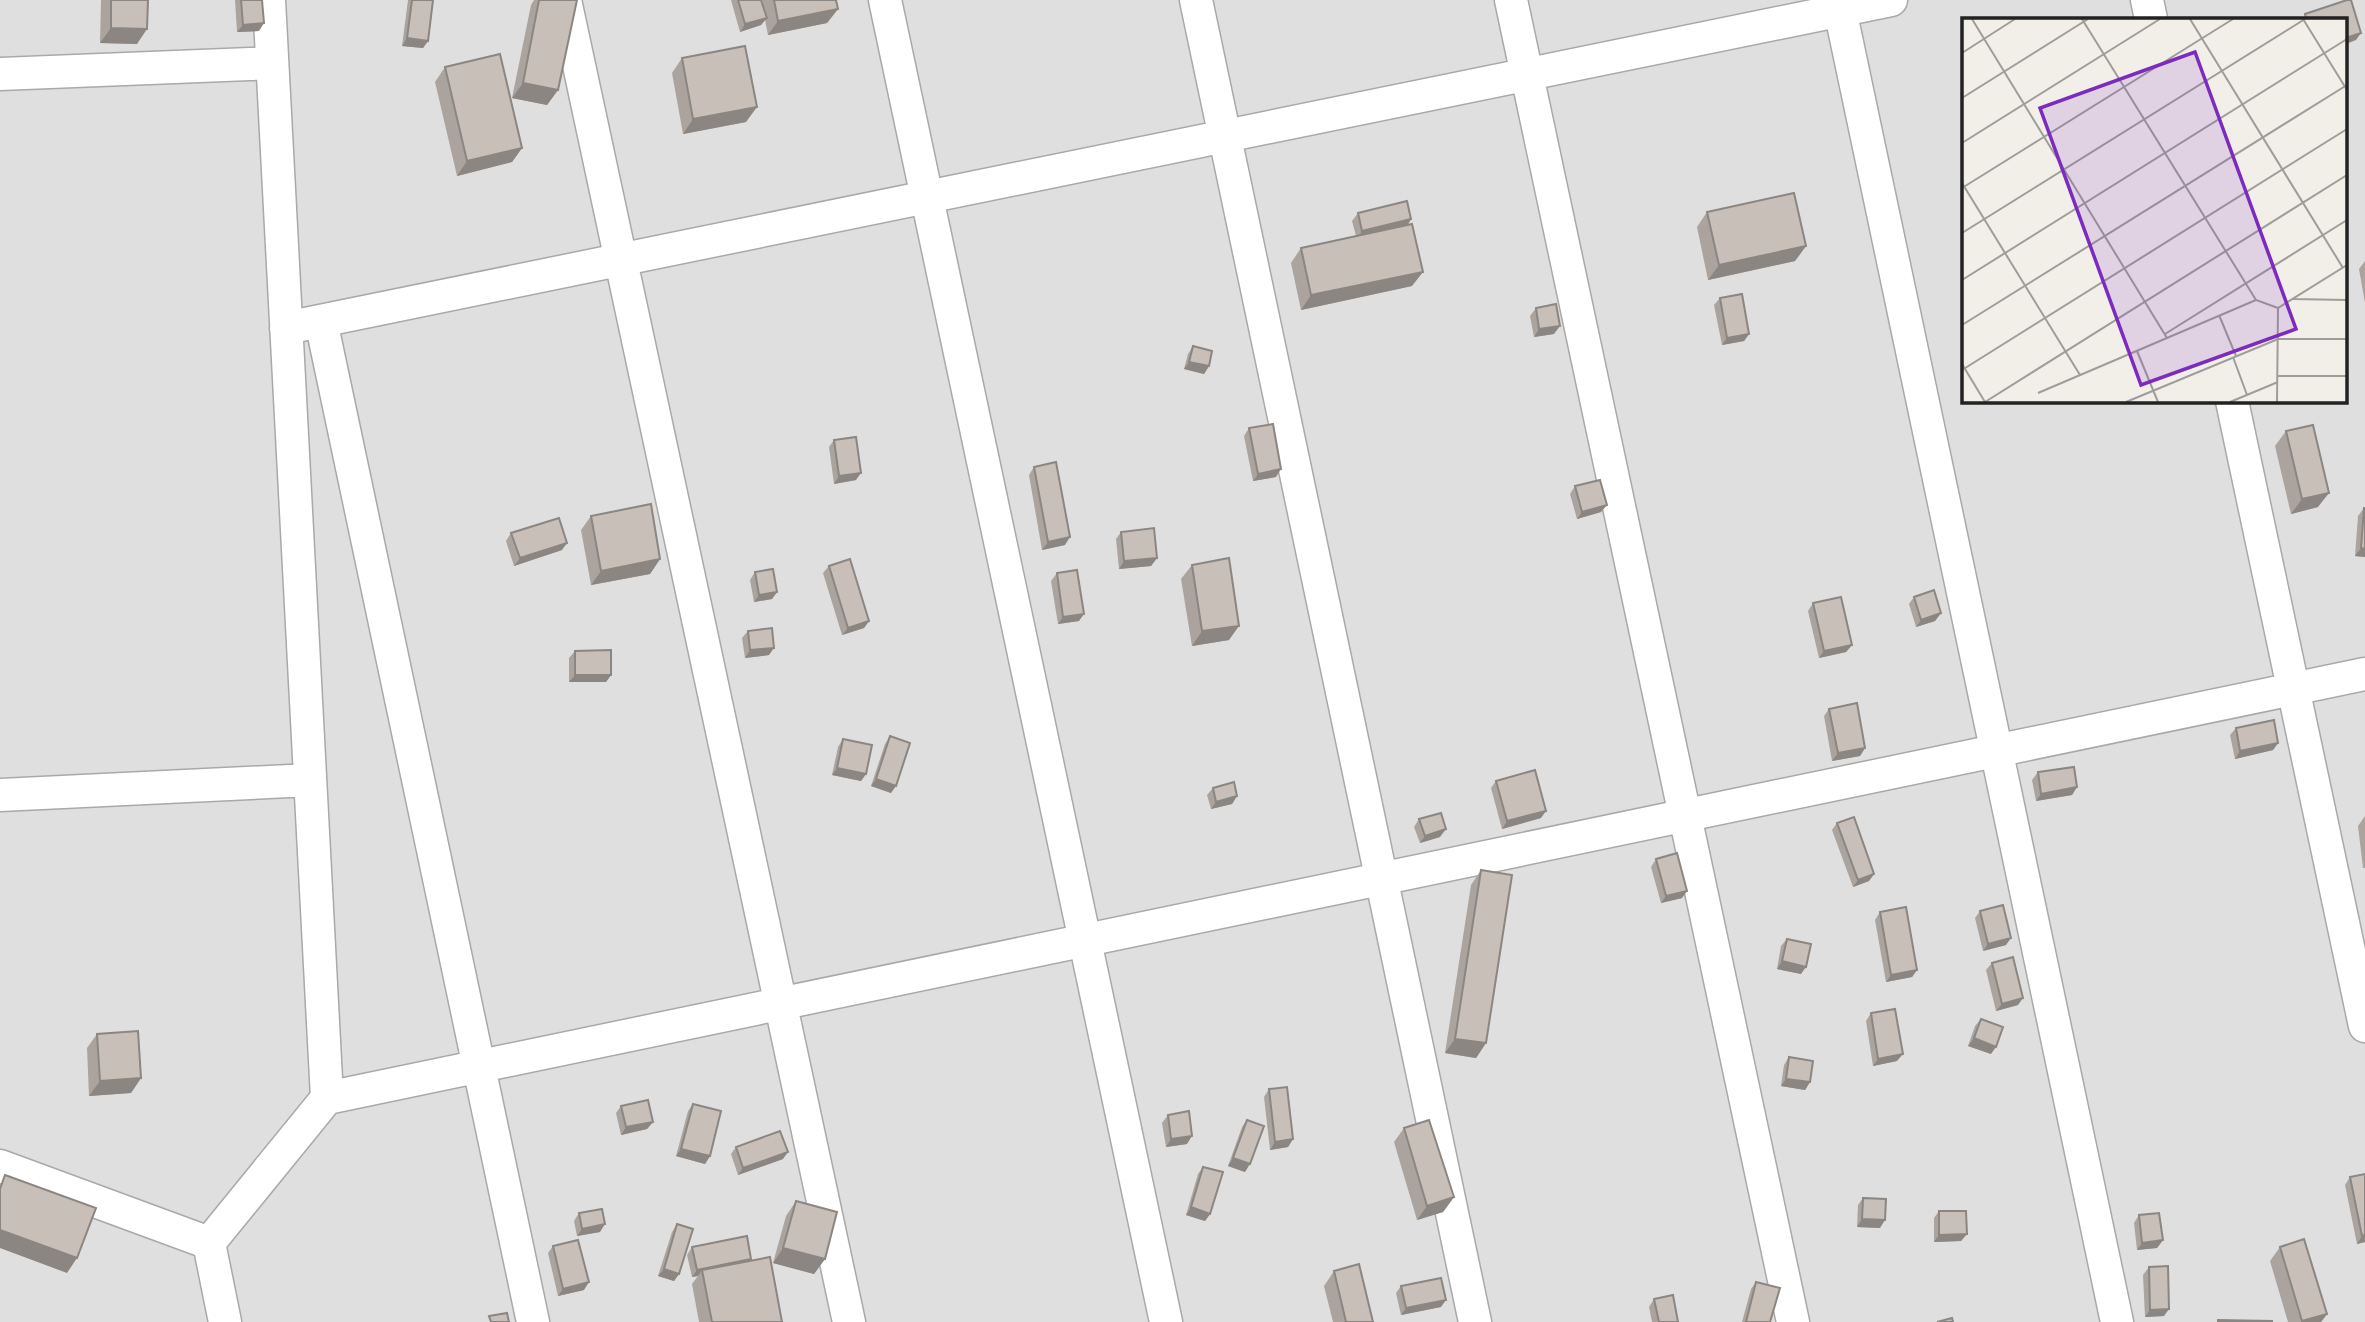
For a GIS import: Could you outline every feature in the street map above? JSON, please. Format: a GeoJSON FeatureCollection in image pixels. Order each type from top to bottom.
{"type":"FeatureCollection","features":[{"type":"Feature","properties":{"kind":"street"},"geometry":{"type":"LineString","coordinates":[[269,0],[327,1098]]}},
{"type":"Feature","properties":{"kind":"street"},"geometry":{"type":"LineString","coordinates":[[565,0],[849,1322]]}},
{"type":"Feature","properties":{"kind":"street"},"geometry":{"type":"LineString","coordinates":[[885,0],[1166,1322]]}},
{"type":"Feature","properties":{"kind":"street"},"geometry":{"type":"LineString","coordinates":[[1196,0],[1475,1322]]}},
{"type":"Feature","properties":{"kind":"street"},"geometry":{"type":"LineString","coordinates":[[1511,0],[1793,1322]]}},
{"type":"Feature","properties":{"kind":"street"},"geometry":{"type":"LineString","coordinates":[[286,328],[1527,74],[1839,5],[1891,0]]}},
{"type":"Feature","properties":{"kind":"street"},"geometry":{"type":"LineString","coordinates":[[2147,0],[2151,18]]}},
{"type":"Feature","properties":{"kind":"street"},"geometry":{"type":"LineString","coordinates":[[1839,5],[2117,1322]]}},
{"type":"Feature","properties":{"kind":"street"},"geometry":{"type":"LineString","coordinates":[[0,74],[272,63]]}},
{"type":"Feature","properties":{"kind":"street"},"geometry":{"type":"LineString","coordinates":[[321,321],[533,1322]]}},
{"type":"Feature","properties":{"kind":"street"},"geometry":{"type":"LineString","coordinates":[[2232,402],[2365,1026]]}},
{"type":"Feature","properties":{"kind":"street"},"geometry":{"type":"LineString","coordinates":[[209,1244],[327,1098],[2365,674]]}},
{"type":"Feature","properties":{"kind":"street"},"geometry":{"type":"LineString","coordinates":[[0,795],[310,780]]}},
{"type":"Feature","properties":{"kind":"street"},"geometry":{"type":"LineString","coordinates":[[0,1166],[209,1244]]}},
{"type":"Feature","properties":{"kind":"street"},"geometry":{"type":"LineString","coordinates":[[209,1244],[225,1322]]}},
{"type":"Feature","properties":{"kind":"shaded area"},"geometry":{"type":"Polygon","coordinates":[[[0,0],[2365,0],[2365,1322],[0,1322],[0,0]]]}},
{"type":"Feature","properties":{"kind":"building"},"geometry":{"type":"Polygon","coordinates":[[[111,0],[148,0],[147,29],[111,28],[111,0]]]}},
{"type":"Feature","properties":{"kind":"building"},"geometry":{"type":"Polygon","coordinates":[[[241,0],[262,0],[264,23],[243,25],[241,0]]]}},
{"type":"Feature","properties":{"kind":"building"},"geometry":{"type":"Polygon","coordinates":[[[412,0],[433,0],[428,41],[407,38],[412,0]]]}},
{"type":"Feature","properties":{"kind":"building"},"geometry":{"type":"Polygon","coordinates":[[[539,0],[577,0],[558,90],[523,83],[539,0]]]}},
{"type":"Feature","properties":{"kind":"building"},"geometry":{"type":"Polygon","coordinates":[[[738,0],[761,0],[767,18],[745,24],[738,0]]]}},
{"type":"Feature","properties":{"kind":"building"},"geometry":{"type":"Polygon","coordinates":[[[774,0],[836,0],[838,9],[778,21],[774,0]]]}},
{"type":"Feature","properties":{"kind":"building"},"geometry":{"type":"Polygon","coordinates":[[[2351,0],[2361,33],[2348,37],[2348,18],[2306,18],[2305,14],[2351,0]]]}},
{"type":"Feature","properties":{"kind":"building"},"geometry":{"type":"Polygon","coordinates":[[[745,46],[757,107],[693,119],[682,58],[745,46]]]}},
{"type":"Feature","properties":{"kind":"building"},"geometry":{"type":"Polygon","coordinates":[[[500,54],[522,148],[467,161],[445,67],[500,54]]]}},
{"type":"Feature","properties":{"kind":"building"},"geometry":{"type":"Polygon","coordinates":[[[1794,193],[1806,246],[1719,265],[1707,212],[1794,193]]]}},
{"type":"Feature","properties":{"kind":"building"},"geometry":{"type":"Polygon","coordinates":[[[1407,201],[1411,219],[1362,231],[1358,213],[1407,201]]]}},
{"type":"Feature","properties":{"kind":"building"},"geometry":{"type":"Polygon","coordinates":[[[1412,224],[1423,272],[1311,295],[1301,248],[1412,224]]]}},
{"type":"Feature","properties":{"kind":"building"},"geometry":{"type":"Polygon","coordinates":[[[1742,294],[1749,334],[1727,338],[1720,298],[1742,294]]]}},
{"type":"Feature","properties":{"kind":"building"},"geometry":{"type":"Polygon","coordinates":[[[1556,304],[1560,326],[1539,329],[1536,308],[1556,304]]]}},
{"type":"Feature","properties":{"kind":"building"},"geometry":{"type":"Polygon","coordinates":[[[1193,346],[1212,351],[1209,366],[1189,362],[1193,346]]]}},
{"type":"Feature","properties":{"kind":"building"},"geometry":{"type":"Polygon","coordinates":[[[1273,424],[1281,469],[1258,474],[1249,428],[1273,424]]]}},
{"type":"Feature","properties":{"kind":"building"},"geometry":{"type":"Polygon","coordinates":[[[2313,425],[2329,493],[2302,499],[2286,431],[2313,425]]]}},
{"type":"Feature","properties":{"kind":"building"},"geometry":{"type":"Polygon","coordinates":[[[856,437],[861,473],[839,476],[834,440],[856,437]]]}},
{"type":"Feature","properties":{"kind":"building"},"geometry":{"type":"Polygon","coordinates":[[[1056,462],[1070,537],[1048,542],[1034,467],[1056,462]]]}},
{"type":"Feature","properties":{"kind":"building"},"geometry":{"type":"Polygon","coordinates":[[[1600,480],[1607,505],[1582,512],[1575,486],[1600,480]]]}},
{"type":"Feature","properties":{"kind":"building"},"geometry":{"type":"Polygon","coordinates":[[[651,504],[660,559],[601,571],[591,516],[651,504]]]}},
{"type":"Feature","properties":{"kind":"building"},"geometry":{"type":"Polygon","coordinates":[[[2365,508],[2365,549],[2361,548],[2365,508]]]}},
{"type":"Feature","properties":{"kind":"building"},"geometry":{"type":"Polygon","coordinates":[[[559,518],[567,543],[520,558],[511,533],[559,518]]]}},
{"type":"Feature","properties":{"kind":"building"},"geometry":{"type":"Polygon","coordinates":[[[1154,528],[1157,558],[1124,561],[1121,532],[1154,528]]]}},
{"type":"Feature","properties":{"kind":"building"},"geometry":{"type":"Polygon","coordinates":[[[1229,558],[1239,626],[1202,631],[1192,565],[1229,558]]]}},
{"type":"Feature","properties":{"kind":"building"},"geometry":{"type":"Polygon","coordinates":[[[850,559],[869,621],[848,628],[829,566],[850,559]]]}},
{"type":"Feature","properties":{"kind":"building"},"geometry":{"type":"Polygon","coordinates":[[[773,569],[777,592],[759,595],[755,572],[773,569]]]}},
{"type":"Feature","properties":{"kind":"building"},"geometry":{"type":"Polygon","coordinates":[[[1077,570],[1084,614],[1063,617],[1057,573],[1077,570]]]}},
{"type":"Feature","properties":{"kind":"building"},"geometry":{"type":"Polygon","coordinates":[[[1934,590],[1941,613],[1921,620],[1914,597],[1934,590]]]}},
{"type":"Feature","properties":{"kind":"building"},"geometry":{"type":"Polygon","coordinates":[[[1841,597],[1852,645],[1824,651],[1813,603],[1841,597]]]}},
{"type":"Feature","properties":{"kind":"building"},"geometry":{"type":"Polygon","coordinates":[[[772,628],[774,648],[750,650],[748,631],[772,628]]]}},
{"type":"Feature","properties":{"kind":"building"},"geometry":{"type":"Polygon","coordinates":[[[611,650],[611,675],[575,675],[575,651],[611,650]]]}},
{"type":"Feature","properties":{"kind":"building"},"geometry":{"type":"Polygon","coordinates":[[[1857,703],[1865,748],[1838,753],[1829,709],[1857,703]]]}},
{"type":"Feature","properties":{"kind":"building"},"geometry":{"type":"Polygon","coordinates":[[[2274,720],[2278,743],[2240,751],[2236,728],[2274,720]]]}},
{"type":"Feature","properties":{"kind":"building"},"geometry":{"type":"Polygon","coordinates":[[[890,736],[910,743],[896,786],[876,779],[890,736]]]}},
{"type":"Feature","properties":{"kind":"building"},"geometry":{"type":"Polygon","coordinates":[[[843,739],[872,745],[866,774],[837,768],[843,739]]]}},
{"type":"Feature","properties":{"kind":"building"},"geometry":{"type":"Polygon","coordinates":[[[2074,767],[2077,787],[2041,794],[2038,772],[2074,767]]]}},
{"type":"Feature","properties":{"kind":"building"},"geometry":{"type":"Polygon","coordinates":[[[1535,770],[1546,811],[1507,821],[1496,781],[1535,770]]]}},
{"type":"Feature","properties":{"kind":"building"},"geometry":{"type":"Polygon","coordinates":[[[1234,782],[1237,796],[1216,802],[1213,788],[1234,782]]]}},
{"type":"Feature","properties":{"kind":"building"},"geometry":{"type":"Polygon","coordinates":[[[1441,813],[1446,829],[1425,836],[1419,819],[1441,813]]]}},
{"type":"Feature","properties":{"kind":"building"},"geometry":{"type":"Polygon","coordinates":[[[1854,817],[1874,874],[1858,880],[1837,823],[1854,817]]]}},
{"type":"Feature","properties":{"kind":"building"},"geometry":{"type":"Polygon","coordinates":[[[1677,853],[1687,891],[1666,896],[1656,859],[1677,853]]]}},
{"type":"Feature","properties":{"kind":"building"},"geometry":{"type":"Polygon","coordinates":[[[1481,870],[1512,875],[1486,1043],[1455,1039],[1481,870]]]}},
{"type":"Feature","properties":{"kind":"building"},"geometry":{"type":"Polygon","coordinates":[[[2003,905],[2011,938],[1988,944],[1980,911],[2003,905]]]}},
{"type":"Feature","properties":{"kind":"building"},"geometry":{"type":"Polygon","coordinates":[[[1906,907],[1917,970],[1891,975],[1880,912],[1906,907]]]}},
{"type":"Feature","properties":{"kind":"building"},"geometry":{"type":"Polygon","coordinates":[[[1787,939],[1811,944],[1806,967],[1782,961],[1787,939]]]}},
{"type":"Feature","properties":{"kind":"building"},"geometry":{"type":"Polygon","coordinates":[[[2013,957],[2023,998],[2002,1004],[1992,963],[2013,957]]]}},
{"type":"Feature","properties":{"kind":"building"},"geometry":{"type":"Polygon","coordinates":[[[1895,1009],[1903,1054],[1878,1059],[1871,1013],[1895,1009]]]}},
{"type":"Feature","properties":{"kind":"building"},"geometry":{"type":"Polygon","coordinates":[[[1981,1019],[2003,1027],[1996,1047],[1974,1038],[1981,1019]]]}},
{"type":"Feature","properties":{"kind":"building"},"geometry":{"type":"Polygon","coordinates":[[[138,1031],[141,1078],[100,1081],[97,1034],[138,1031]]]}},
{"type":"Feature","properties":{"kind":"building"},"geometry":{"type":"Polygon","coordinates":[[[1789,1057],[1813,1061],[1810,1082],[1786,1079],[1789,1057]]]}},
{"type":"Feature","properties":{"kind":"building"},"geometry":{"type":"Polygon","coordinates":[[[1287,1087],[1293,1139],[1275,1142],[1269,1089],[1287,1087]]]}},
{"type":"Feature","properties":{"kind":"building"},"geometry":{"type":"Polygon","coordinates":[[[648,1100],[653,1122],[626,1127],[621,1106],[648,1100]]]}},
{"type":"Feature","properties":{"kind":"building"},"geometry":{"type":"Polygon","coordinates":[[[693,1104],[721,1111],[710,1156],[681,1149],[693,1104]]]}},
{"type":"Feature","properties":{"kind":"building"},"geometry":{"type":"Polygon","coordinates":[[[1189,1111],[1192,1136],[1171,1139],[1168,1115],[1189,1111]]]}},
{"type":"Feature","properties":{"kind":"building"},"geometry":{"type":"Polygon","coordinates":[[[1247,1120],[1264,1126],[1250,1164],[1233,1158],[1247,1120]]]}},
{"type":"Feature","properties":{"kind":"building"},"geometry":{"type":"Polygon","coordinates":[[[1429,1120],[1454,1197],[1427,1206],[1404,1128],[1429,1120]]]}},
{"type":"Feature","properties":{"kind":"building"},"geometry":{"type":"Polygon","coordinates":[[[780,1131],[788,1152],[743,1168],[736,1147],[780,1131]]]}},
{"type":"Feature","properties":{"kind":"building"},"geometry":{"type":"Polygon","coordinates":[[[1203,1167],[1223,1172],[1210,1214],[1191,1207],[1203,1167]]]}},
{"type":"Feature","properties":{"kind":"building"},"geometry":{"type":"Polygon","coordinates":[[[2365,1174],[2365,1235],[2362,1236],[2350,1177],[2365,1174]]]}},
{"type":"Feature","properties":{"kind":"building"},"geometry":{"type":"Polygon","coordinates":[[[5,1175],[96,1208],[77,1258],[0,1230],[0,1189],[5,1175]]]}},
{"type":"Feature","properties":{"kind":"building"},"geometry":{"type":"Polygon","coordinates":[[[1863,1198],[1886,1199],[1885,1220],[1862,1219],[1863,1198]]]}},
{"type":"Feature","properties":{"kind":"building"},"geometry":{"type":"Polygon","coordinates":[[[796,1201],[837,1212],[825,1259],[783,1248],[796,1201]]]}},
{"type":"Feature","properties":{"kind":"building"},"geometry":{"type":"Polygon","coordinates":[[[602,1209],[605,1224],[582,1229],[579,1213],[602,1209]]]}},
{"type":"Feature","properties":{"kind":"building"},"geometry":{"type":"Polygon","coordinates":[[[1939,1211],[1966,1211],[1967,1234],[1939,1235],[1939,1211]]]}},
{"type":"Feature","properties":{"kind":"building"},"geometry":{"type":"Polygon","coordinates":[[[2159,1213],[2163,1240],[2142,1243],[2139,1215],[2159,1213]]]}},
{"type":"Feature","properties":{"kind":"building"},"geometry":{"type":"Polygon","coordinates":[[[677,1224],[693,1229],[679,1274],[664,1269],[677,1224]]]}},
{"type":"Feature","properties":{"kind":"building"},"geometry":{"type":"Polygon","coordinates":[[[747,1236],[751,1259],[697,1270],[692,1247],[747,1236]]]}},
{"type":"Feature","properties":{"kind":"building"},"geometry":{"type":"Polygon","coordinates":[[[2304,1239],[2327,1314],[2302,1321],[2280,1247],[2304,1239]]]}},
{"type":"Feature","properties":{"kind":"building"},"geometry":{"type":"Polygon","coordinates":[[[578,1240],[589,1282],[563,1289],[553,1246],[578,1240]]]}},
{"type":"Feature","properties":{"kind":"building"},"geometry":{"type":"Polygon","coordinates":[[[770,1257],[782,1322],[712,1322],[702,1270],[770,1257]]]}},
{"type":"Feature","properties":{"kind":"building"},"geometry":{"type":"Polygon","coordinates":[[[1359,1264],[1373,1322],[1346,1322],[1334,1271],[1359,1264]]]}},
{"type":"Feature","properties":{"kind":"building"},"geometry":{"type":"Polygon","coordinates":[[[2168,1266],[2169,1309],[2150,1310],[2149,1267],[2168,1266]]]}},
{"type":"Feature","properties":{"kind":"building"},"geometry":{"type":"Polygon","coordinates":[[[1441,1278],[1446,1300],[1406,1308],[1401,1286],[1441,1278]]]}},
{"type":"Feature","properties":{"kind":"building"},"geometry":{"type":"Polygon","coordinates":[[[1756,1282],[1780,1288],[1770,1322],[1746,1322],[1756,1282]]]}},
{"type":"Feature","properties":{"kind":"building"},"geometry":{"type":"Polygon","coordinates":[[[1673,1295],[1678,1322],[1659,1322],[1654,1299],[1673,1295]]]}},
{"type":"Feature","properties":{"kind":"building"},"geometry":{"type":"Polygon","coordinates":[[[507,1313],[509,1322],[491,1322],[489,1316],[507,1313]]]}},
{"type":"Feature","properties":{"kind":"building"},"geometry":{"type":"Polygon","coordinates":[[[1952,1318],[1953,1322],[1937,1322],[1952,1318]]]}},
{"type":"Feature","properties":{"kind":"building"},"geometry":{"type":"Polygon","coordinates":[[[2272,1321],[2272,1322],[2218,1322],[2272,1321]]]}}]}
